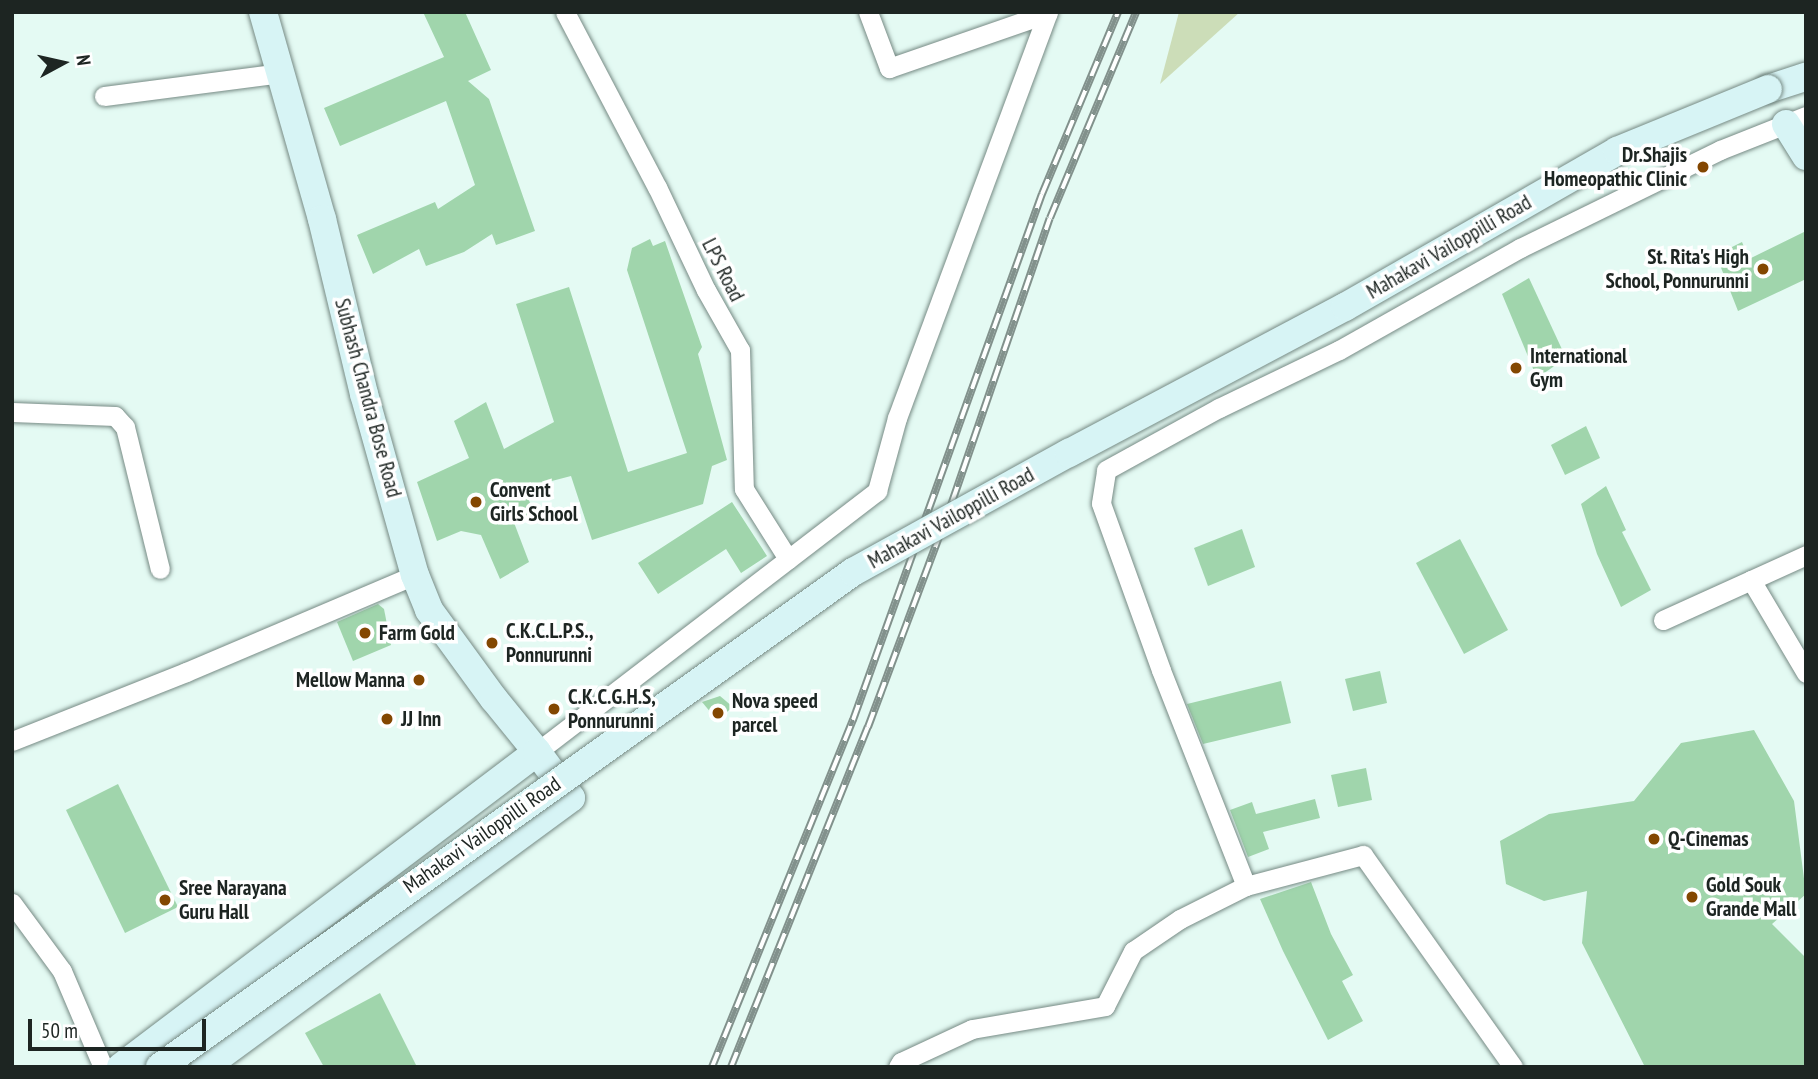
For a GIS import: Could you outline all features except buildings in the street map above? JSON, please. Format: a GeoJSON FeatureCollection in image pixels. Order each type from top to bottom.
{"type":"FeatureCollection","features":[{"type":"Feature","properties":{"kind":"main road","name":"Subhash Chandra Bose Road"},"geometry":{"type":"LineString","coordinates":[[205,1067],[571,798],[429,610],[415,575],[282,73],[263,12]]}},
{"type":"Feature","properties":{"kind":"main road","name":"Mahakavi Vailoppilli Road"},"geometry":{"type":"LineString","coordinates":[[160,1067],[853,572],[1069,453],[1345,307],[1617,151],[1768,89],[1806,77]]}},
{"type":"Feature","properties":{"kind":"main road"},"geometry":{"type":"LineString","coordinates":[[1796,120],[1806,156]]}},
{"type":"Feature","properties":{"kind":"main road"},"geometry":{"type":"LineString","coordinates":[[121,1067],[537,752]]}},
{"type":"Feature","properties":{"kind":"street","name":"LPS Road"},"geometry":{"type":"LineString","coordinates":[[565,12],[657,187],[706,290],[740,350],[744,489],[788,559]]}},
{"type":"Feature","properties":{"kind":"street"},"geometry":{"type":"LineString","coordinates":[[868,12],[889,68],[1048,13]]}},
{"type":"Feature","properties":{"kind":"street"},"geometry":{"type":"LineString","coordinates":[[537,752],[877,491],[897,418],[1048,13]]}},
{"type":"Feature","properties":{"kind":"street"},"geometry":{"type":"LineString","coordinates":[[104,96],[282,73]]}},
{"type":"Feature","properties":{"kind":"street"},"geometry":{"type":"LineString","coordinates":[[1246,886],[1101,503],[1106,470],[1219,408],[1339,350],[1520,248],[1720,150],[1796,120]]}},
{"type":"Feature","properties":{"kind":"street"},"geometry":{"type":"LineString","coordinates":[[12,412],[115,416],[125,427],[160,569]]}},
{"type":"Feature","properties":{"kind":"street"},"geometry":{"type":"LineString","coordinates":[[1663,620],[1806,555]]}},
{"type":"Feature","properties":{"kind":"street"},"geometry":{"type":"LineString","coordinates":[[12,741],[186,672],[415,575]]}},
{"type":"Feature","properties":{"kind":"street"},"geometry":{"type":"LineString","coordinates":[[1751,580],[1806,673]]}},
{"type":"Feature","properties":{"kind":"street"},"geometry":{"type":"LineString","coordinates":[[898,1067],[901,1062],[972,1029],[1105,1006],[1133,951],[1180,919],[1246,886],[1363,855],[1513,1067]]}},
{"type":"Feature","properties":{"kind":"street"},"geometry":{"type":"LineString","coordinates":[[12,903],[62,971],[103,1067]]}},
{"type":"Feature","properties":{"kind":"green space"},"geometry":{"type":"Polygon","coordinates":[[[1179,12],[1240,12],[1160,84],[1179,12]]]}},
{"type":"Feature","properties":{"kind":"railway"},"geometry":{"type":"LineString","coordinates":[[712,1067],[853,720],[1042,194],[1118,12]]}},
{"type":"Feature","properties":{"kind":"railway"},"geometry":{"type":"LineString","coordinates":[[731,1067],[868,727],[952,502],[1050,218],[1136,12]]}},
{"type":"Feature","properties":{"kind":"place","name":"Dr.Shajis Homeopathic Clinic"},"geometry":{"type":"Point","coordinates":[1703,167]}},
{"type":"Feature","properties":{"kind":"place","name":"St. Rita's High School, Ponnurunni"},"geometry":{"type":"Point","coordinates":[1763,269]}},
{"type":"Feature","properties":{"kind":"place","name":"International Gym"},"geometry":{"type":"Point","coordinates":[1516,368]}},
{"type":"Feature","properties":{"kind":"place","name":"Convent Girls School"},"geometry":{"type":"Point","coordinates":[476,502]}},
{"type":"Feature","properties":{"kind":"place","name":"Farm Gold"},"geometry":{"type":"Point","coordinates":[365,633]}},
{"type":"Feature","properties":{"kind":"place","name":"C.K.C.L.P.S., Ponnurunni"},"geometry":{"type":"Point","coordinates":[492,643]}},
{"type":"Feature","properties":{"kind":"place","name":"Mellow Manna"},"geometry":{"type":"Point","coordinates":[419,680]}},
{"type":"Feature","properties":{"kind":"place","name":"C.K.C.G.H.S, Ponnurunni"},"geometry":{"type":"Point","coordinates":[554,709]}},
{"type":"Feature","properties":{"kind":"place","name":"Nova speed parcel"},"geometry":{"type":"Point","coordinates":[718,713]}},
{"type":"Feature","properties":{"kind":"place","name":"JJ Inn"},"geometry":{"type":"Point","coordinates":[387,719]}},
{"type":"Feature","properties":{"kind":"place","name":"Q-Cinemas"},"geometry":{"type":"Point","coordinates":[1654,839]}},
{"type":"Feature","properties":{"kind":"place","name":"Gold Souk Grande Mall"},"geometry":{"type":"Point","coordinates":[1692,897]}},
{"type":"Feature","properties":{"kind":"place","name":"Sree Narayana Guru Hall"},"geometry":{"type":"Point","coordinates":[165,900]}}]}
